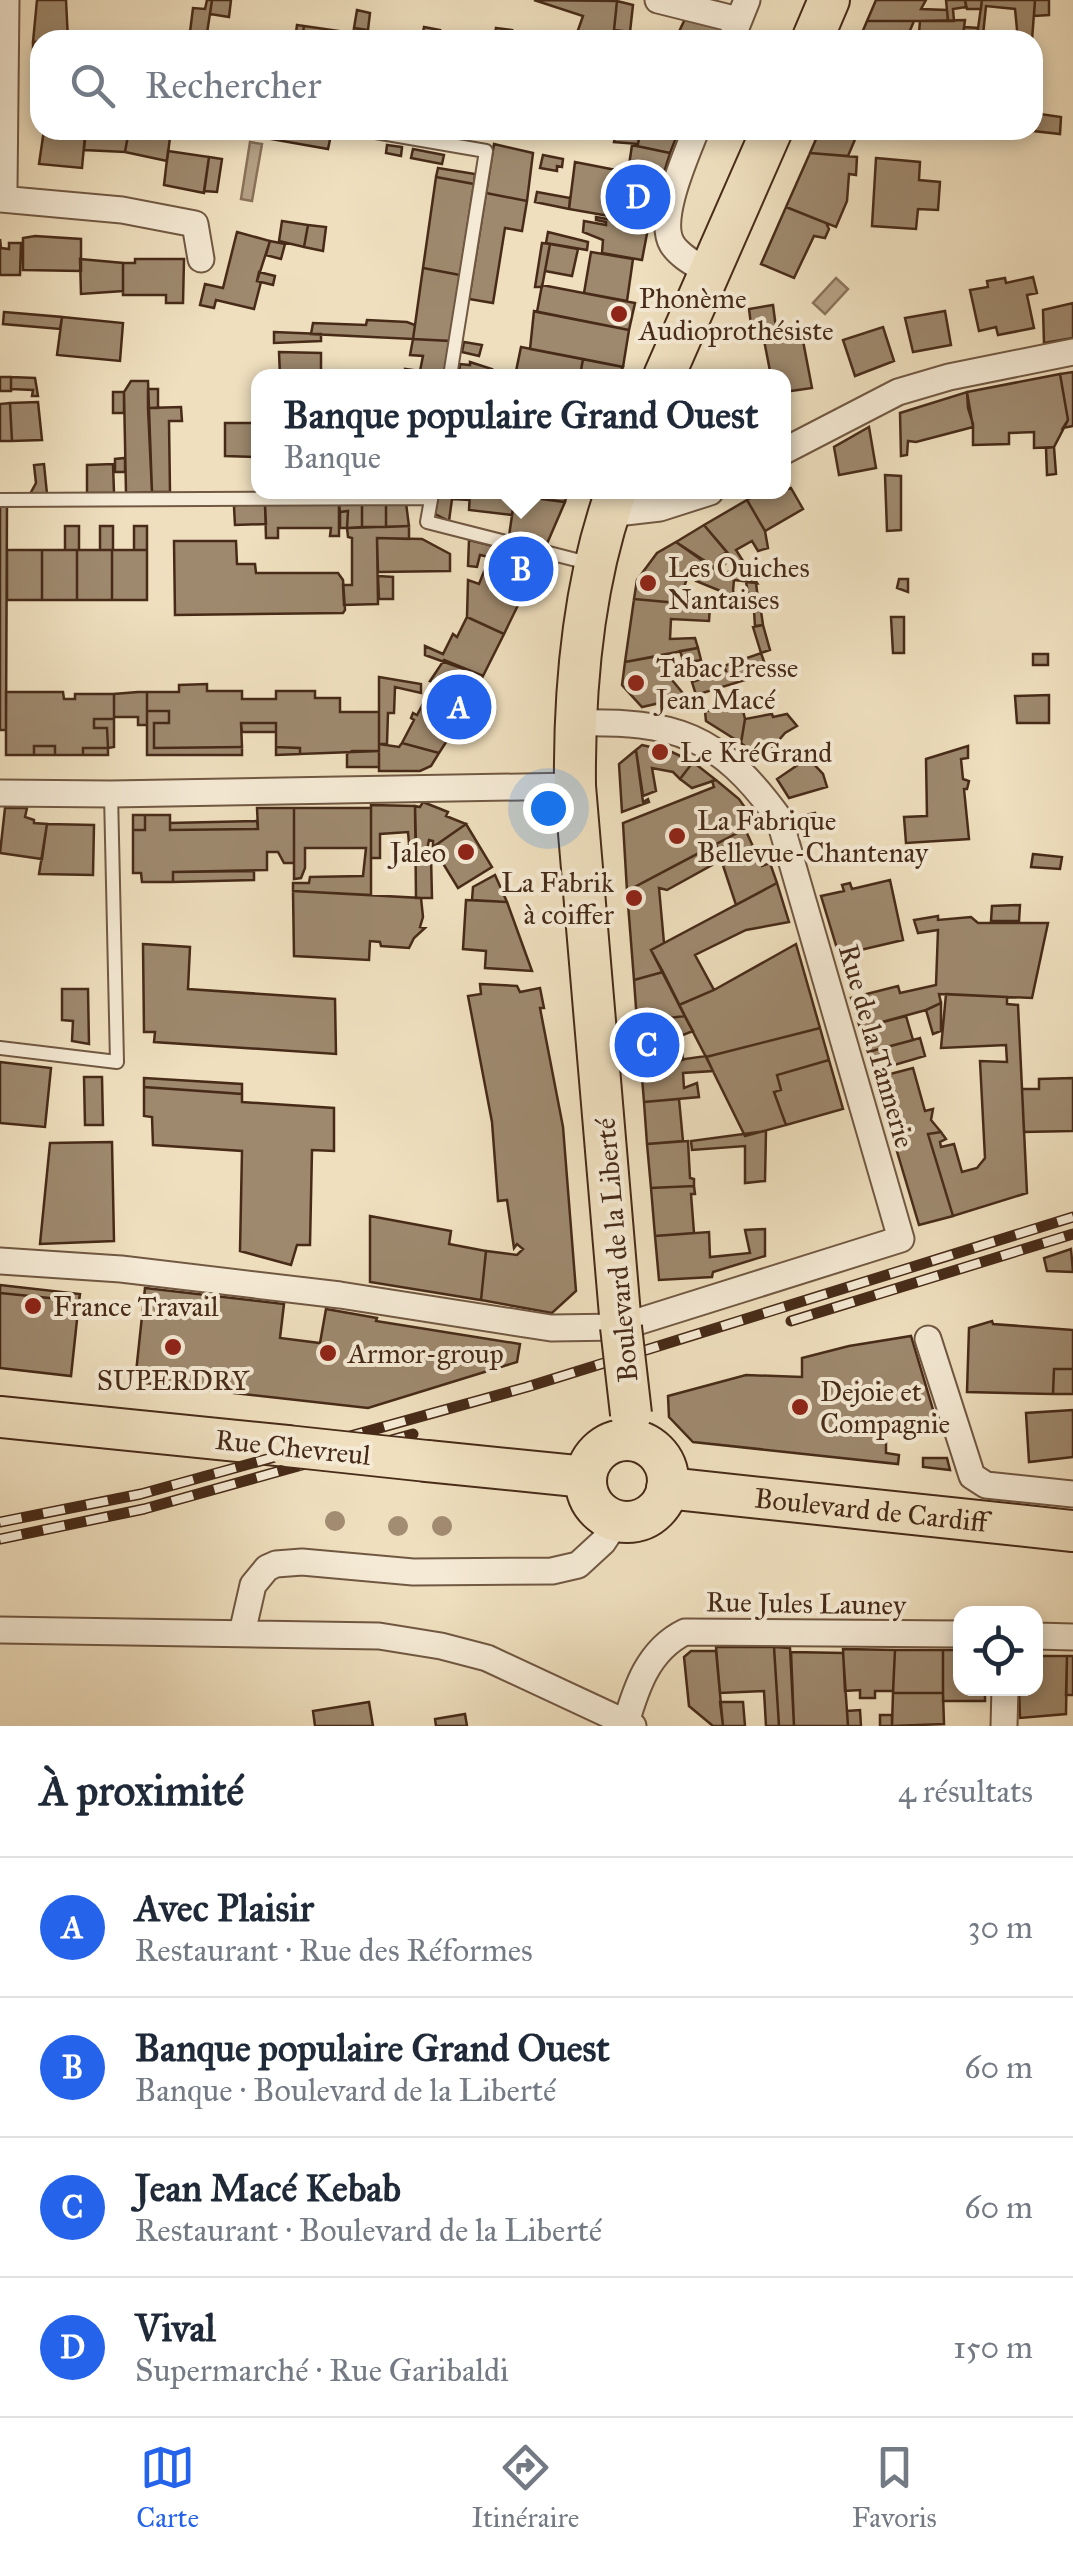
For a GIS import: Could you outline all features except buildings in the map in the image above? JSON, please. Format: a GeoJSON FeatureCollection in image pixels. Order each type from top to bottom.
{"type":"FeatureCollection","features":[{"type":"Feature","properties":{"kind":"main road"},"geometry":{"type":"LineString","coordinates":[[816,30],[829,0]]}},
{"type":"Feature","properties":{"kind":"main road"},"geometry":{"type":"LineString","coordinates":[[667,369],[768,140]]}},
{"type":"Feature","properties":{"kind":"main road","name":"Boulevard de la Liberté"},"geometry":{"type":"LineString","coordinates":[[612,503],[595,564],[574,724],[575,786],[630,1427]]}},
{"type":"Feature","properties":{"kind":"main road","name":"Rue Chevreul"},"geometry":{"type":"LineString","coordinates":[[0,1417],[586,1477]]}},
{"type":"Feature","properties":{"kind":"main road"},"geometry":{"type":"LineString","coordinates":[[630,1427],[662,1460],[667,1474],[661,1504],[650,1516],[634,1522],[617,1521],[602,1514],[590,1502],[586,1477],[598,1452],[630,1427]]}},
{"type":"Feature","properties":{"kind":"main road","name":"Boulevard de Cardiff"},"geometry":{"type":"LineString","coordinates":[[667,1488],[1073,1532]]}},
{"type":"Feature","properties":{"kind":"street"},"geometry":{"type":"LineString","coordinates":[[6,0],[4,188],[0,199],[122,210],[195,224],[201,259]]}},
{"type":"Feature","properties":{"kind":"street"},"geometry":{"type":"LineString","coordinates":[[658,0],[739,20]]}},
{"type":"Feature","properties":{"kind":"street"},"geometry":{"type":"LineString","coordinates":[[692,140],[667,223],[674,248],[710,273]]}},
{"type":"Feature","properties":{"kind":"street"},"geometry":{"type":"LineString","coordinates":[[791,448],[898,392],[949,377],[1073,352]]}},
{"type":"Feature","properties":{"kind":"street"},"geometry":{"type":"LineString","coordinates":[[612,503],[660,508],[688,499]]}},
{"type":"Feature","properties":{"kind":"street","name":"Rue de la Tannerie"},"geometry":{"type":"LineString","coordinates":[[574,724],[640,723],[706,744],[746,776],[779,818],[901,1239],[622,1327]]}},
{"type":"Feature","properties":{"kind":"street"},"geometry":{"type":"LineString","coordinates":[[0,793],[575,786]]}},
{"type":"Feature","properties":{"kind":"street"},"geometry":{"type":"LineString","coordinates":[[0,1261],[121,1269],[303,1290],[551,1328],[622,1327]]}},
{"type":"Feature","properties":{"kind":"street"},"geometry":{"type":"LineString","coordinates":[[928,1340],[972,1476],[986,1485],[1073,1494]]}},
{"type":"Feature","properties":{"kind":"street"},"geometry":{"type":"LineString","coordinates":[[242,1633],[254,1585],[267,1568],[276,1564],[302,1562],[413,1572],[552,1572],[578,1565],[603,1542],[617,1521]]}},
{"type":"Feature","properties":{"kind":"street","name":"Rue Jules Launey"},"geometry":{"type":"LineString","coordinates":[[0,1630],[378,1636],[487,1658],[628,1725],[634,1692],[651,1662],[670,1639],[685,1632],[953,1634]]}},
{"type":"Feature","properties":{"kind":"street"},"geometry":{"type":"LineString","coordinates":[[1043,1636],[1073,1636]]}},
{"type":"Feature","properties":{"kind":"street"},"geometry":{"type":"LineString","coordinates":[[1004,1726],[1005,1696]]}},
{"type":"Feature","properties":{"kind":"lane"},"geometry":{"type":"LineString","coordinates":[[422,140],[486,151],[451,369]]}},
{"type":"Feature","properties":{"kind":"lane"},"geometry":{"type":"LineString","coordinates":[[0,500],[251,497]]}},
{"type":"Feature","properties":{"kind":"lane"},"geometry":{"type":"LineString","coordinates":[[431,499],[426,522],[595,564]]}},
{"type":"Feature","properties":{"kind":"lane"},"geometry":{"type":"LineString","coordinates":[[0,1048],[117,1062],[111,794]]}},
{"type":"Feature","properties":{"kind":"shaded area"},"geometry":{"type":"Polygon","coordinates":[[[250,142],[262,144],[252,201],[241,199],[250,142]]]}},
{"type":"Feature","properties":{"kind":"shaded area"},"geometry":{"type":"Polygon","coordinates":[[[836,278],[848,289],[825,314],[813,303],[836,278]]]}},
{"type":"Feature","properties":{"kind":"railway"},"geometry":{"type":"LineString","coordinates":[[0,1522],[141,1494],[527,1387],[1073,1217]]}},
{"type":"Feature","properties":{"kind":"railway"},"geometry":{"type":"LineString","coordinates":[[791,1321],[1073,1234]]}},
{"type":"Feature","properties":{"kind":"railway"},"geometry":{"type":"LineString","coordinates":[[0,1539],[144,1509],[413,1434]]}},
{"type":"Feature","properties":{"kind":"place","name":"Vival"},"geometry":{"type":"Point","coordinates":[638,197]}},
{"type":"Feature","properties":{"kind":"place","name":"Phonème Audioprothésiste"},"geometry":{"type":"Point","coordinates":[619,314]}},
{"type":"Feature","properties":{"kind":"place","name":"Banque populaire Grand Ouest"},"geometry":{"type":"Point","coordinates":[521,569]}},
{"type":"Feature","properties":{"kind":"place","name":"Les Ouiches Nantaises"},"geometry":{"type":"Point","coordinates":[648,583]}},
{"type":"Feature","properties":{"kind":"place","name":"Tabac Presse Jean Macé"},"geometry":{"type":"Point","coordinates":[636,683]}},
{"type":"Feature","properties":{"kind":"place","name":"Avec Plaisir"},"geometry":{"type":"Point","coordinates":[459,707]}},
{"type":"Feature","properties":{"kind":"place","name":"Le KréGrand"},"geometry":{"type":"Point","coordinates":[660,752]}},
{"type":"Feature","properties":{"kind":"place","name":"La Fabrique Bellevue-Chantenay"},"geometry":{"type":"Point","coordinates":[677,836]}},
{"type":"Feature","properties":{"kind":"place","name":"Jaleo"},"geometry":{"type":"Point","coordinates":[466,852]}},
{"type":"Feature","properties":{"kind":"place","name":"La Fabrik à coiffer"},"geometry":{"type":"Point","coordinates":[634,898]}},
{"type":"Feature","properties":{"kind":"place","name":"Jean Macé Kebab"},"geometry":{"type":"Point","coordinates":[647,1045]}},
{"type":"Feature","properties":{"kind":"place","name":"France Travail"},"geometry":{"type":"Point","coordinates":[33,1306]}},
{"type":"Feature","properties":{"kind":"place","name":"SUPERDRY"},"geometry":{"type":"Point","coordinates":[173,1347]}},
{"type":"Feature","properties":{"kind":"place","name":"Armor-group"},"geometry":{"type":"Point","coordinates":[328,1353]}},
{"type":"Feature","properties":{"kind":"place","name":"Dejoie et Compagnie"},"geometry":{"type":"Point","coordinates":[800,1407]}}]}
